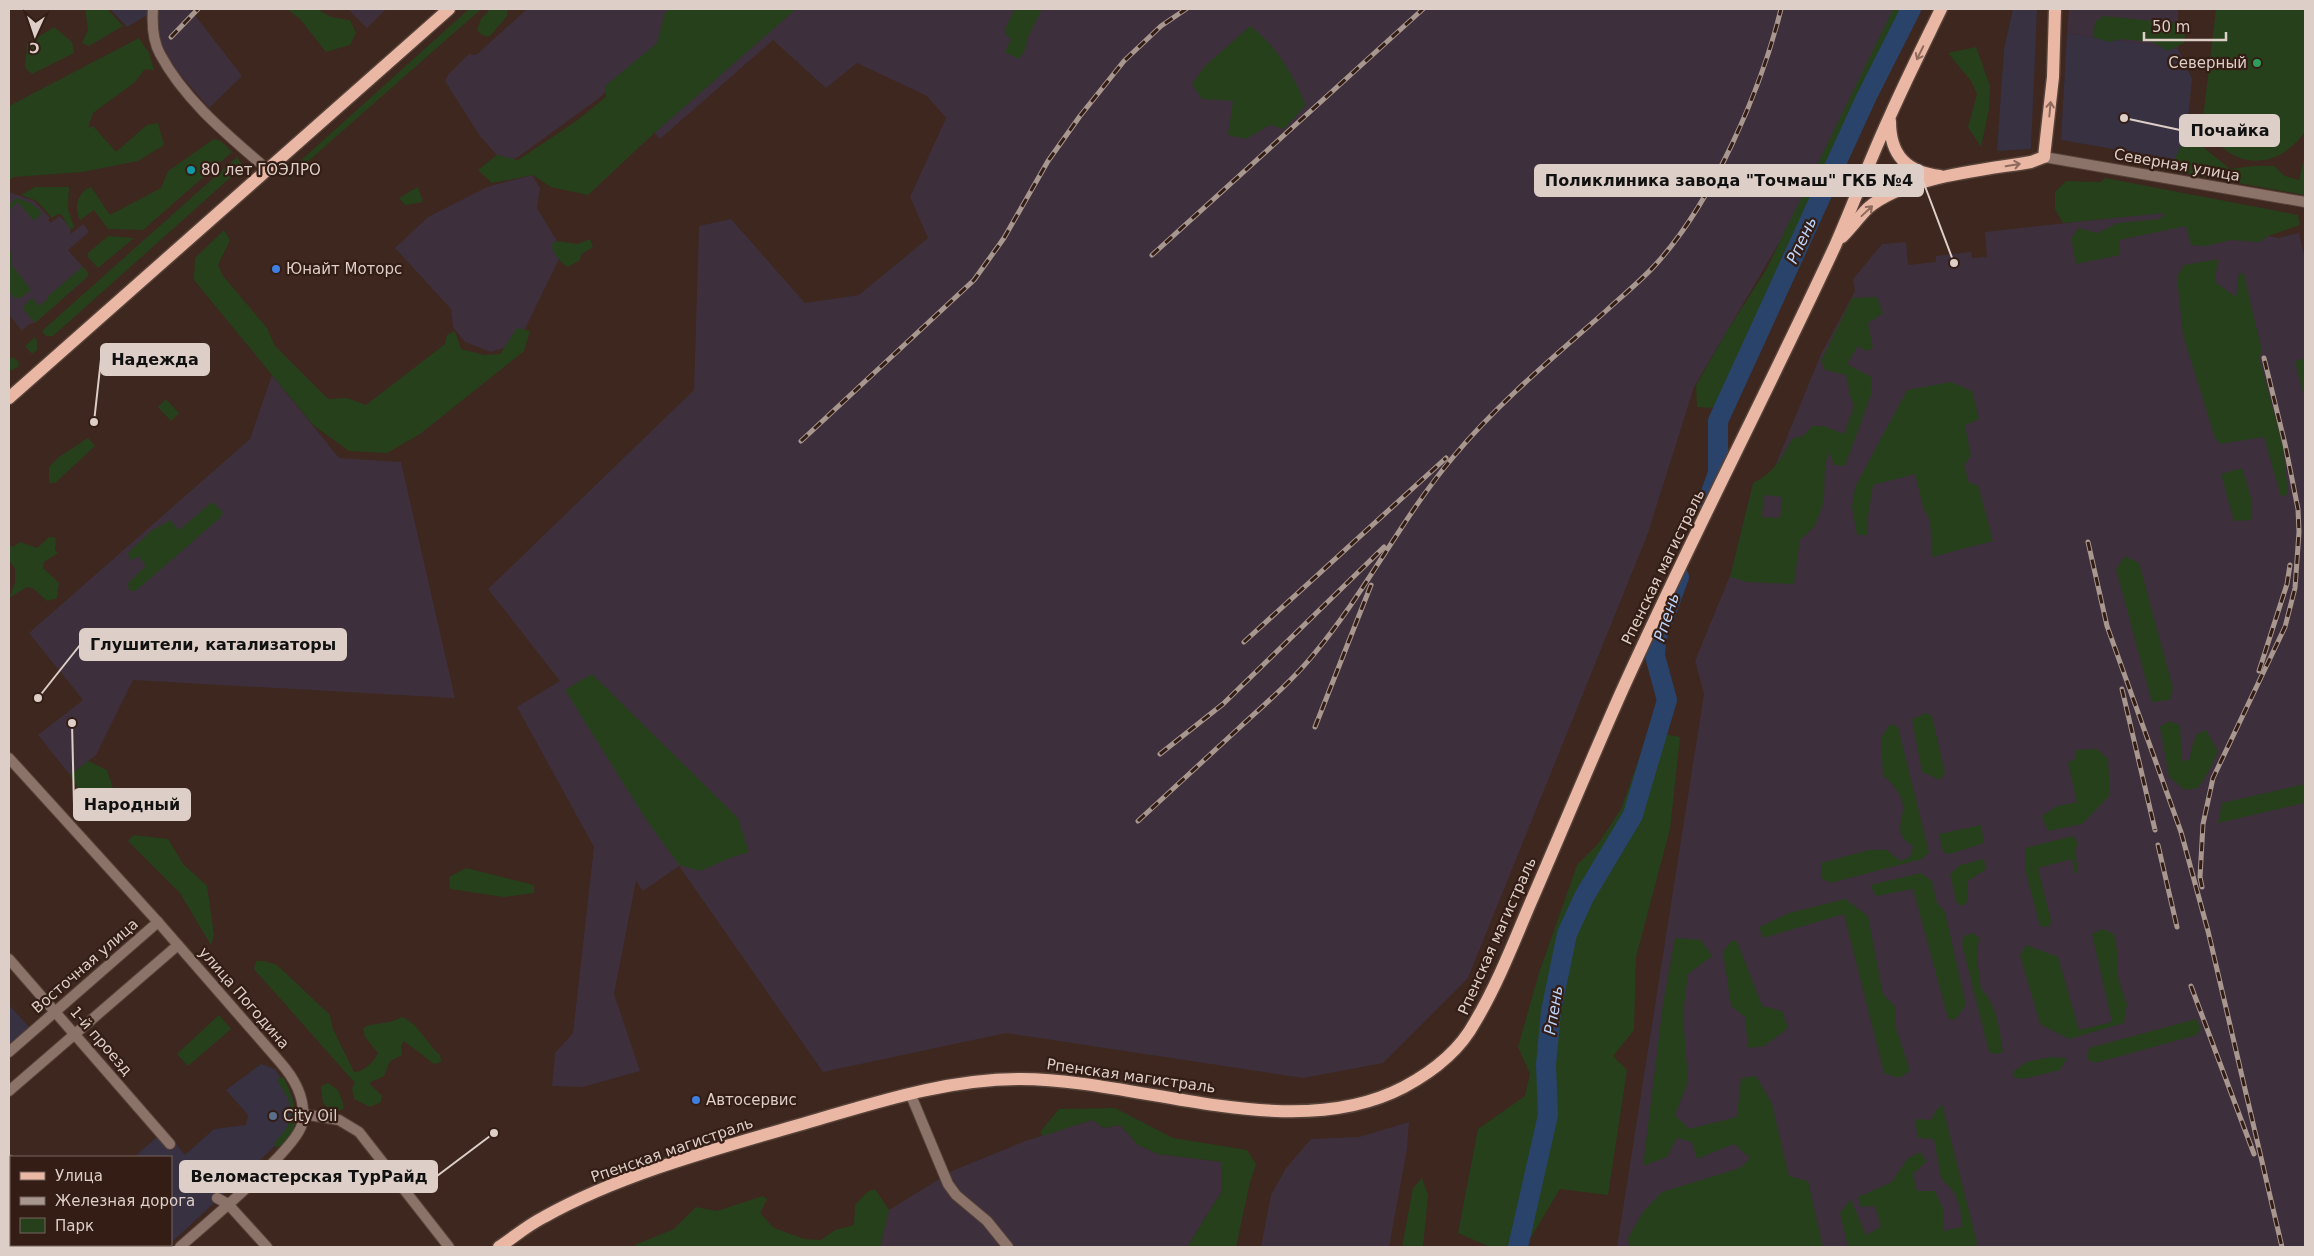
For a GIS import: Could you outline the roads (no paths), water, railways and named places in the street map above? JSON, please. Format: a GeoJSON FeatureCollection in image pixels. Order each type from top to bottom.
{"type":"FeatureCollection","features":[{"type":"Feature","properties":{"kind":"main road"},"geometry":{"type":"LineString","coordinates":[[9,398],[449,9]]}},
{"type":"Feature","properties":{"kind":"main road","name":"Рпенская магистраль"},"geometry":{"type":"LineString","coordinates":[[499,1247],[542,1217],[610,1186],[718,1148],[910,1093],[950,1085],[1019,1079],[1060,1082],[1225,1105],[1302,1111],[1337,1109],[1376,1100],[1405,1086],[1435,1068],[1463,1041],[1474,1026],[1504,964],[1621,692],[1834,246],[1890,116],[1941,9]]}},
{"type":"Feature","properties":{"kind":"main road"},"geometry":{"type":"LineString","coordinates":[[2044,157],[2053,77],[2055,12]]}},
{"type":"Feature","properties":{"kind":"main road","name":"Рпенская магистраль"},"geometry":{"type":"LineString","coordinates":[[1890,116],[1890,136],[1893,148],[1903,161],[1915,170],[1945,177]]}},
{"type":"Feature","properties":{"kind":"main road","name":"Рпенская магистраль"},"geometry":{"type":"LineString","coordinates":[[1834,246],[1869,208],[1902,188],[1945,177],[2030,162],[2044,157]]}},
{"type":"Feature","properties":{"kind":"street"},"geometry":{"type":"LineString","coordinates":[[153,9],[152,25],[160,53],[178,81],[219,128],[268,170]]}},
{"type":"Feature","properties":{"kind":"street","name":"Северная улица"},"geometry":{"type":"LineString","coordinates":[[2044,157],[2305,202]]}},
{"type":"Feature","properties":{"kind":"street","name":"улица Погодина"},"geometry":{"type":"LineString","coordinates":[[9,758],[158,922],[289,1072],[303,1102],[304,1114]]}},
{"type":"Feature","properties":{"kind":"street","name":"Восточная улица"},"geometry":{"type":"LineString","coordinates":[[9,1052],[158,922]]}},
{"type":"Feature","properties":{"kind":"street"},"geometry":{"type":"LineString","coordinates":[[9,1091],[178,945]]}},
{"type":"Feature","properties":{"kind":"street","name":"1-й проезд"},"geometry":{"type":"LineString","coordinates":[[9,959],[170,1144]]}},
{"type":"Feature","properties":{"kind":"street"},"geometry":{"type":"LineString","coordinates":[[910,1093],[948,1184],[956,1194],[987,1221],[1008,1247]]}},
{"type":"Feature","properties":{"kind":"street"},"geometry":{"type":"LineString","coordinates":[[180,1247],[267,1169],[295,1138],[302,1126],[304,1114],[339,1120],[359,1132],[449,1247]]}},
{"type":"Feature","properties":{"kind":"street"},"geometry":{"type":"LineString","coordinates":[[217,1198],[228,1204],[267,1247]]}},
{"type":"Feature","properties":{"kind":"waterway","name":"Рпень"},"geometry":{"type":"LineString","coordinates":[[1707,503],[1718,473],[1718,421],[1866,98],[1911,9]]}},
{"type":"Feature","properties":{"kind":"waterway","name":"Рпень"},"geometry":{"type":"LineString","coordinates":[[1518,1247],[1548,1115],[1546,1065],[1551,1011],[1567,934],[1584,897],[1633,815],[1667,700],[1655,656],[1656,639],[1679,577]]}},
{"type":"Feature","properties":{"kind":"railway"},"geometry":{"type":"LineString","coordinates":[[171,37],[198,9]]}},
{"type":"Feature","properties":{"kind":"railway"},"geometry":{"type":"LineString","coordinates":[[801,441],[974,280],[1004,238],[1048,161],[1080,116],[1124,61],[1161,26],[1186,9]]}},
{"type":"Feature","properties":{"kind":"railway"},"geometry":{"type":"LineString","coordinates":[[1152,255],[1423,9]]}},
{"type":"Feature","properties":{"kind":"railway"},"geometry":{"type":"LineString","coordinates":[[1138,821],[1306,664],[1333,630],[1435,479],[1471,436],[1528,380],[1645,275],[1678,238],[1716,177],[1748,109],[1781,9]]}},
{"type":"Feature","properties":{"kind":"railway"},"geometry":{"type":"LineString","coordinates":[[2202,887],[2200,877],[2203,824],[2213,778],[2285,627],[2295,588],[2299,532],[2298,509],[2285,444],[2264,358]]}},
{"type":"Feature","properties":{"kind":"railway"},"geometry":{"type":"LineString","coordinates":[[1244,642],[1446,458]]}},
{"type":"Feature","properties":{"kind":"railway"},"geometry":{"type":"LineString","coordinates":[[2088,542],[2107,626],[2181,832],[2208,931],[2282,1247]]}},
{"type":"Feature","properties":{"kind":"railway"},"geometry":{"type":"LineString","coordinates":[[1160,754],[1223,704],[1384,547]]}},
{"type":"Feature","properties":{"kind":"railway"},"geometry":{"type":"LineString","coordinates":[[2259,671],[2287,584],[2290,565]]}},
{"type":"Feature","properties":{"kind":"railway"},"geometry":{"type":"LineString","coordinates":[[1315,727],[1371,585]]}},
{"type":"Feature","properties":{"kind":"railway"},"geometry":{"type":"LineString","coordinates":[[2122,689],[2155,830]]}},
{"type":"Feature","properties":{"kind":"railway"},"geometry":{"type":"LineString","coordinates":[[2158,845],[2177,927]]}},
{"type":"Feature","properties":{"kind":"railway"},"geometry":{"type":"LineString","coordinates":[[2191,986],[2254,1154]]}},
{"type":"Feature","properties":{"kind":"place","name":"Северный"},"geometry":{"type":"Point","coordinates":[2257,63]}},
{"type":"Feature","properties":{"kind":"place","name":"Почайка"},"geometry":{"type":"Point","coordinates":[2124,118]}},
{"type":"Feature","properties":{"kind":"place","name":"80 лет ГОЭЛРО"},"geometry":{"type":"Point","coordinates":[191,170]}},
{"type":"Feature","properties":{"kind":"place","name":"Поликлиника завода \"Точмаш\" ГКБ №4"},"geometry":{"type":"Point","coordinates":[1954,263]}},
{"type":"Feature","properties":{"kind":"place","name":"Юнайт Моторс"},"geometry":{"type":"Point","coordinates":[276,269]}},
{"type":"Feature","properties":{"kind":"place","name":"Надежда"},"geometry":{"type":"Point","coordinates":[94,422]}},
{"type":"Feature","properties":{"kind":"place","name":"Глушители, катализаторы"},"geometry":{"type":"Point","coordinates":[38,698]}},
{"type":"Feature","properties":{"kind":"place","name":"Народный"},"geometry":{"type":"Point","coordinates":[72,723]}},
{"type":"Feature","properties":{"kind":"place","name":"Автосервис"},"geometry":{"type":"Point","coordinates":[696,1100]}},
{"type":"Feature","properties":{"kind":"place","name":"City Oil"},"geometry":{"type":"Point","coordinates":[273,1116]}},
{"type":"Feature","properties":{"kind":"place","name":"Веломастерская ТурРайд"},"geometry":{"type":"Point","coordinates":[494,1133]}}]}
